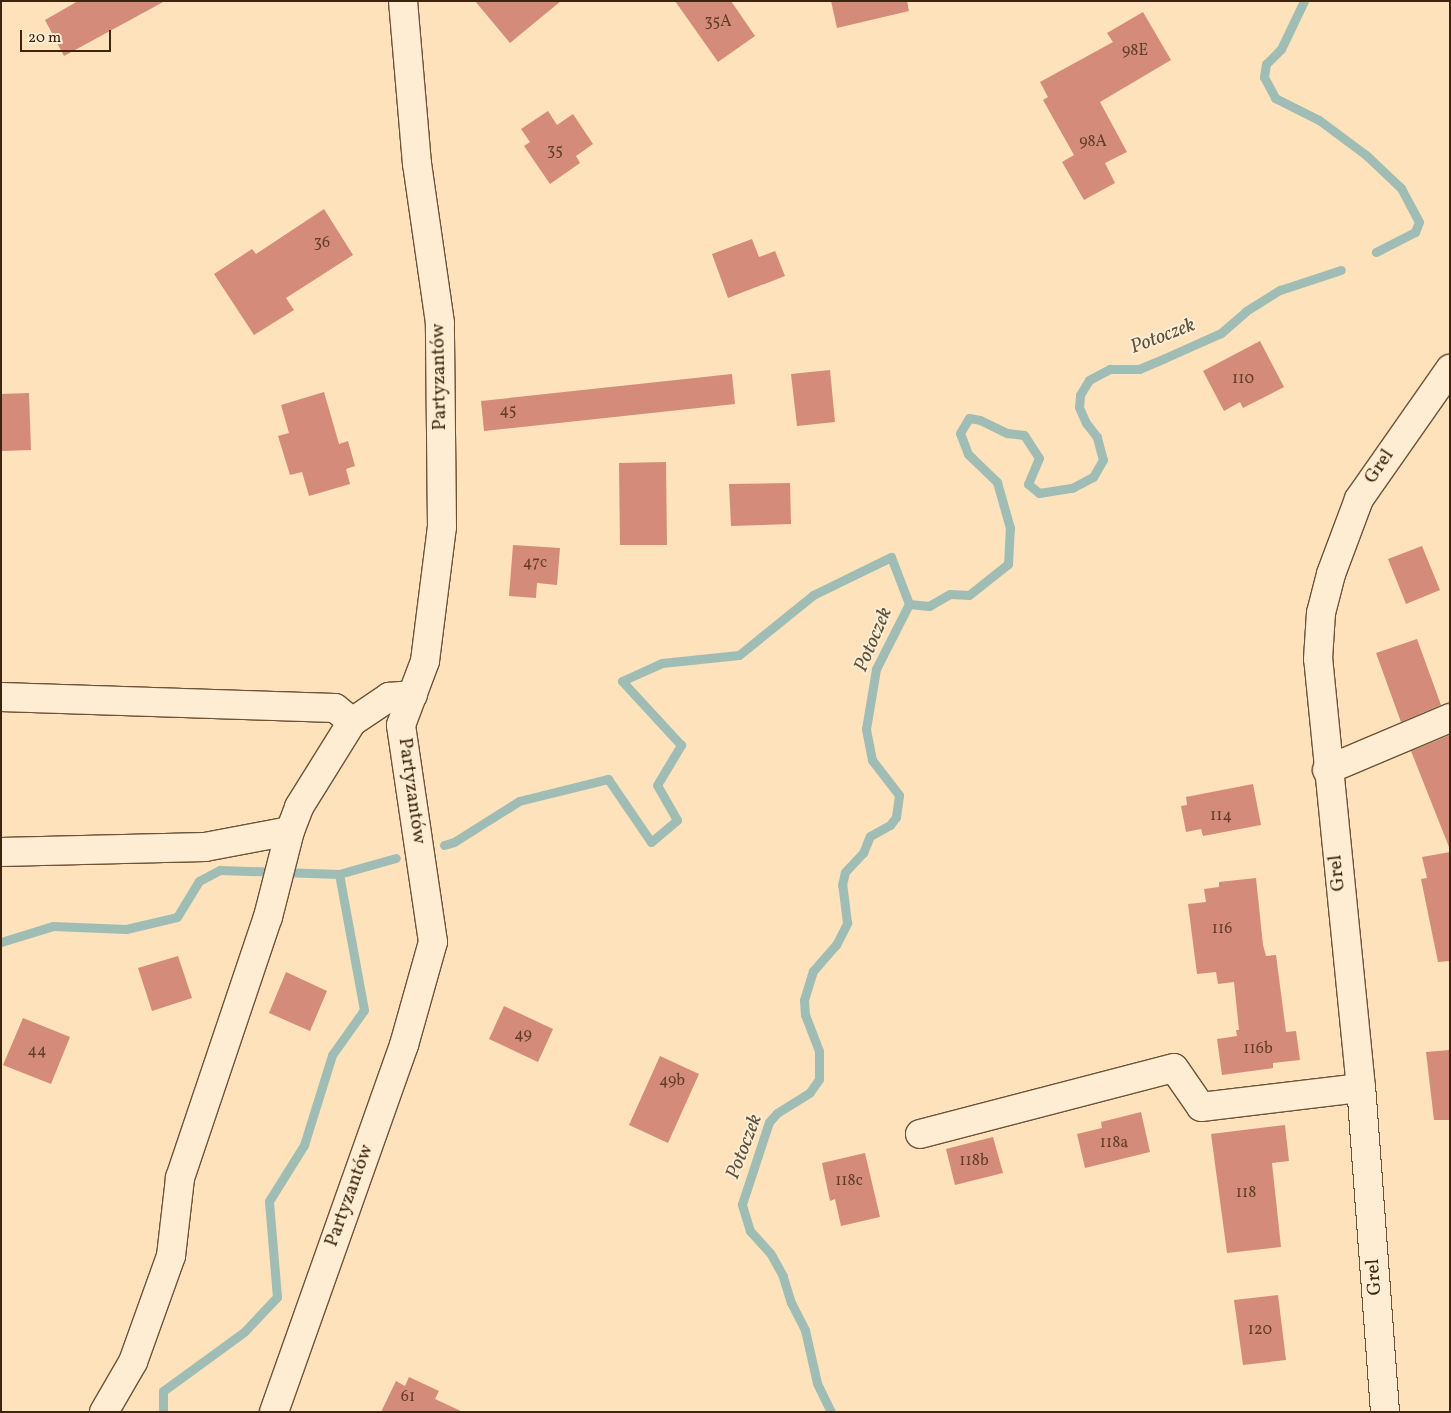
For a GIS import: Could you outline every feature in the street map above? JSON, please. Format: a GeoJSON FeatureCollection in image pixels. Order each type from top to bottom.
{"type":"FeatureCollection","features":[{"type":"Feature","properties":{"kind":"street","name":"Partyzantów"},"geometry":{"type":"LineString","coordinates":[[274,1412],[404,1045],[432,942],[401,725],[426,661],[442,527],[440,323],[416,164],[403,1]]}},
{"type":"Feature","properties":{"kind":"street","name":"Grel"},"geometry":{"type":"LineString","coordinates":[[1385,1412],[1361,1088],[1327,770],[1318,659],[1321,613],[1331,574],[1359,499],[1450,369]]}},
{"type":"Feature","properties":{"kind":"street"},"geometry":{"type":"LineString","coordinates":[[104,1412],[133,1362],[171,1256],[180,1178],[268,917],[290,832],[299,807],[352,722],[389,697],[413,695]]}},
{"type":"Feature","properties":{"kind":"street"},"geometry":{"type":"LineString","coordinates":[[1,697],[335,708],[352,722]]}},
{"type":"Feature","properties":{"kind":"street"},"geometry":{"type":"LineString","coordinates":[[1327,770],[1450,718]]}},
{"type":"Feature","properties":{"kind":"street"},"geometry":{"type":"LineString","coordinates":[[1,852],[206,847],[290,832]]}},
{"type":"Feature","properties":{"kind":"street"},"geometry":{"type":"LineString","coordinates":[[920,1134],[1174,1068],[1201,1107],[1361,1088]]}},
{"type":"Feature","properties":{"kind":"building"},"geometry":{"type":"Polygon","coordinates":[[[78,1],[165,1],[64,56],[45,20],[78,1]]]}},
{"type":"Feature","properties":{"kind":"building"},"geometry":{"type":"Polygon","coordinates":[[[475,1],[561,1],[510,43],[475,1]]]}},
{"type":"Feature","properties":{"kind":"building"},"geometry":{"type":"Polygon","coordinates":[[[675,1],[731,1],[755,36],[718,62],[675,1]]]}},
{"type":"Feature","properties":{"kind":"building"},"geometry":{"type":"Polygon","coordinates":[[[831,1],[907,1],[909,11],[837,28],[831,1]]]}},
{"type":"Feature","properties":{"kind":"building"},"geometry":{"type":"Polygon","coordinates":[[[1143,12],[1171,60],[1100,102],[1127,152],[1105,163],[1115,183],[1084,200],[1062,162],[1074,155],[1043,100],[1048,97],[1040,82],[1113,42],[1107,33],[1143,12]]]}},
{"type":"Feature","properties":{"kind":"building"},"geometry":{"type":"Polygon","coordinates":[[[548,111],[557,125],[573,114],[593,144],[576,156],[580,163],[550,184],[524,146],[530,142],[521,129],[548,111]]]}},
{"type":"Feature","properties":{"kind":"building"},"geometry":{"type":"Polygon","coordinates":[[[324,209],[353,255],[286,298],[294,310],[254,335],[214,274],[252,249],[256,254],[324,209]]]}},
{"type":"Feature","properties":{"kind":"building"},"geometry":{"type":"Polygon","coordinates":[[[752,239],[759,257],[775,251],[785,276],[728,298],[712,254],[752,239]]]}},
{"type":"Feature","properties":{"kind":"building"},"geometry":{"type":"Polygon","coordinates":[[[1260,341],[1284,387],[1243,408],[1240,402],[1224,411],[1203,371],[1260,341]]]}},
{"type":"Feature","properties":{"kind":"building"},"geometry":{"type":"Polygon","coordinates":[[[830,370],[835,422],[797,426],[791,374],[830,370]]]}},
{"type":"Feature","properties":{"kind":"building"},"geometry":{"type":"Polygon","coordinates":[[[732,374],[735,404],[484,431],[481,401],[732,374]]]}},
{"type":"Feature","properties":{"kind":"building"},"geometry":{"type":"Polygon","coordinates":[[[324,392],[339,444],[348,441],[355,466],[346,469],[350,484],[309,496],[302,472],[290,475],[278,436],[289,433],[281,405],[324,392]]]}},
{"type":"Feature","properties":{"kind":"building"},"geometry":{"type":"Polygon","coordinates":[[[29,393],[31,450],[1,451],[1,394],[29,393]]]}},
{"type":"Feature","properties":{"kind":"building"},"geometry":{"type":"Polygon","coordinates":[[[666,462],[667,545],[620,545],[619,463],[666,462]]]}},
{"type":"Feature","properties":{"kind":"building"},"geometry":{"type":"Polygon","coordinates":[[[790,483],[791,524],[731,526],[729,484],[790,483]]]}},
{"type":"Feature","properties":{"kind":"building"},"geometry":{"type":"Polygon","coordinates":[[[513,545],[560,548],[557,585],[537,583],[536,598],[509,596],[513,545]]]}},
{"type":"Feature","properties":{"kind":"building"},"geometry":{"type":"Polygon","coordinates":[[[1422,546],[1440,590],[1406,604],[1388,559],[1422,546]]]}},
{"type":"Feature","properties":{"kind":"building"},"geometry":{"type":"Polygon","coordinates":[[[1417,639],[1441,705],[1401,722],[1376,653],[1417,639]]]}},
{"type":"Feature","properties":{"kind":"building"},"geometry":{"type":"Polygon","coordinates":[[[1450,735],[1450,847],[1449,847],[1411,751],[1450,735]]]}},
{"type":"Feature","properties":{"kind":"building"},"geometry":{"type":"Polygon","coordinates":[[[1253,784],[1261,825],[1203,836],[1201,829],[1186,832],[1181,806],[1187,805],[1186,797],[1253,784]]]}},
{"type":"Feature","properties":{"kind":"building"},"geometry":{"type":"Polygon","coordinates":[[[1450,852],[1450,961],[1438,962],[1421,879],[1427,878],[1422,857],[1450,852]]]}},
{"type":"Feature","properties":{"kind":"building"},"geometry":{"type":"Polygon","coordinates":[[[1256,878],[1263,945],[1266,956],[1276,955],[1286,1032],[1296,1031],[1300,1060],[1273,1063],[1273,1068],[1222,1075],[1217,1039],[1237,1036],[1236,1030],[1239,1030],[1234,982],[1218,984],[1216,972],[1197,974],[1188,904],[1206,902],[1204,889],[1219,887],[1219,882],[1256,878]]]}},
{"type":"Feature","properties":{"kind":"building"},"geometry":{"type":"Polygon","coordinates":[[[178,956],[192,998],[152,1011],[138,968],[178,956]]]}},
{"type":"Feature","properties":{"kind":"building"},"geometry":{"type":"Polygon","coordinates":[[[286,972],[327,991],[310,1031],[269,1013],[286,972]]]}},
{"type":"Feature","properties":{"kind":"building"},"geometry":{"type":"Polygon","coordinates":[[[504,1006],[553,1029],[538,1062],[489,1039],[504,1006]]]}},
{"type":"Feature","properties":{"kind":"building"},"geometry":{"type":"Polygon","coordinates":[[[23,1018],[70,1037],[51,1084],[3,1065],[23,1018]]]}},
{"type":"Feature","properties":{"kind":"building"},"geometry":{"type":"Polygon","coordinates":[[[1450,1050],[1450,1120],[1434,1120],[1426,1052],[1450,1050]]]}},
{"type":"Feature","properties":{"kind":"building"},"geometry":{"type":"Polygon","coordinates":[[[660,1056],[699,1074],[668,1143],[629,1125],[660,1056]]]}},
{"type":"Feature","properties":{"kind":"building"},"geometry":{"type":"Polygon","coordinates":[[[1141,1112],[1150,1152],[1085,1168],[1077,1134],[1102,1128],[1101,1122],[1141,1112]]]}},
{"type":"Feature","properties":{"kind":"building"},"geometry":{"type":"Polygon","coordinates":[[[1285,1125],[1289,1161],[1272,1163],[1281,1247],[1227,1253],[1211,1134],[1285,1125]]]}},
{"type":"Feature","properties":{"kind":"building"},"geometry":{"type":"Polygon","coordinates":[[[993,1137],[1003,1173],[955,1185],[946,1149],[993,1137]]]}},
{"type":"Feature","properties":{"kind":"building"},"geometry":{"type":"Polygon","coordinates":[[[865,1153],[880,1217],[841,1226],[835,1199],[830,1201],[822,1163],[865,1153]]]}},
{"type":"Feature","properties":{"kind":"building"},"geometry":{"type":"Polygon","coordinates":[[[1278,1295],[1286,1360],[1243,1365],[1234,1300],[1278,1295]]]}},
{"type":"Feature","properties":{"kind":"building"},"geometry":{"type":"Polygon","coordinates":[[[409,1377],[439,1391],[435,1399],[463,1412],[381,1412],[396,1381],[405,1386],[409,1377]]]}},
{"type":"Feature","properties":{"kind":"waterway","name":"Potoczek"},"geometry":{"type":"LineString","coordinates":[[1304,1],[1281,49],[1266,64],[1264,77],[1275,98],[1319,120],[1366,155],[1401,188],[1419,222],[1415,232],[1376,252]]}},
{"type":"Feature","properties":{"kind":"waterway","name":"Potoczek"},"geometry":{"type":"LineString","coordinates":[[909,604],[929,606],[950,594],[969,595],[1008,564],[1010,528],[997,482],[968,454],[960,433],[969,418],[980,420],[1007,433],[1024,435],[1039,458],[1028,484],[1039,493],[1072,488],[1093,477],[1103,460],[1097,437],[1086,423],[1079,407],[1080,395],[1089,380],[1110,369],[1139,369],[1165,358],[1221,333],[1246,311],[1280,290],[1341,270]]}},
{"type":"Feature","properties":{"kind":"waterway"},"geometry":{"type":"LineString","coordinates":[[444,845],[454,842],[519,801],[608,779],[651,842],[677,820],[657,785],[681,745],[622,681],[662,663],[739,655],[813,595],[891,557],[909,604]]}},
{"type":"Feature","properties":{"kind":"waterway","name":"Potoczek"},"geometry":{"type":"LineString","coordinates":[[831,1412],[817,1383],[805,1330],[791,1303],[783,1276],[770,1253],[750,1231],[742,1204],[769,1122],[777,1113],[810,1092],[819,1079],[819,1051],[805,1015],[804,1000],[813,971],[836,945],[847,923],[842,885],[845,872],[863,853],[870,836],[890,825],[896,817],[899,795],[872,760],[866,729],[876,669],[909,604]]}},
{"type":"Feature","properties":{"kind":"waterway"},"geometry":{"type":"LineString","coordinates":[[1,942],[53,926],[126,929],[177,917],[199,881],[220,870],[339,874],[396,858]]}},
{"type":"Feature","properties":{"kind":"waterway"},"geometry":{"type":"LineString","coordinates":[[163,1412],[163,1391],[244,1332],[277,1297],[269,1201],[304,1145],[332,1055],[364,1010],[339,874]]}}]}
